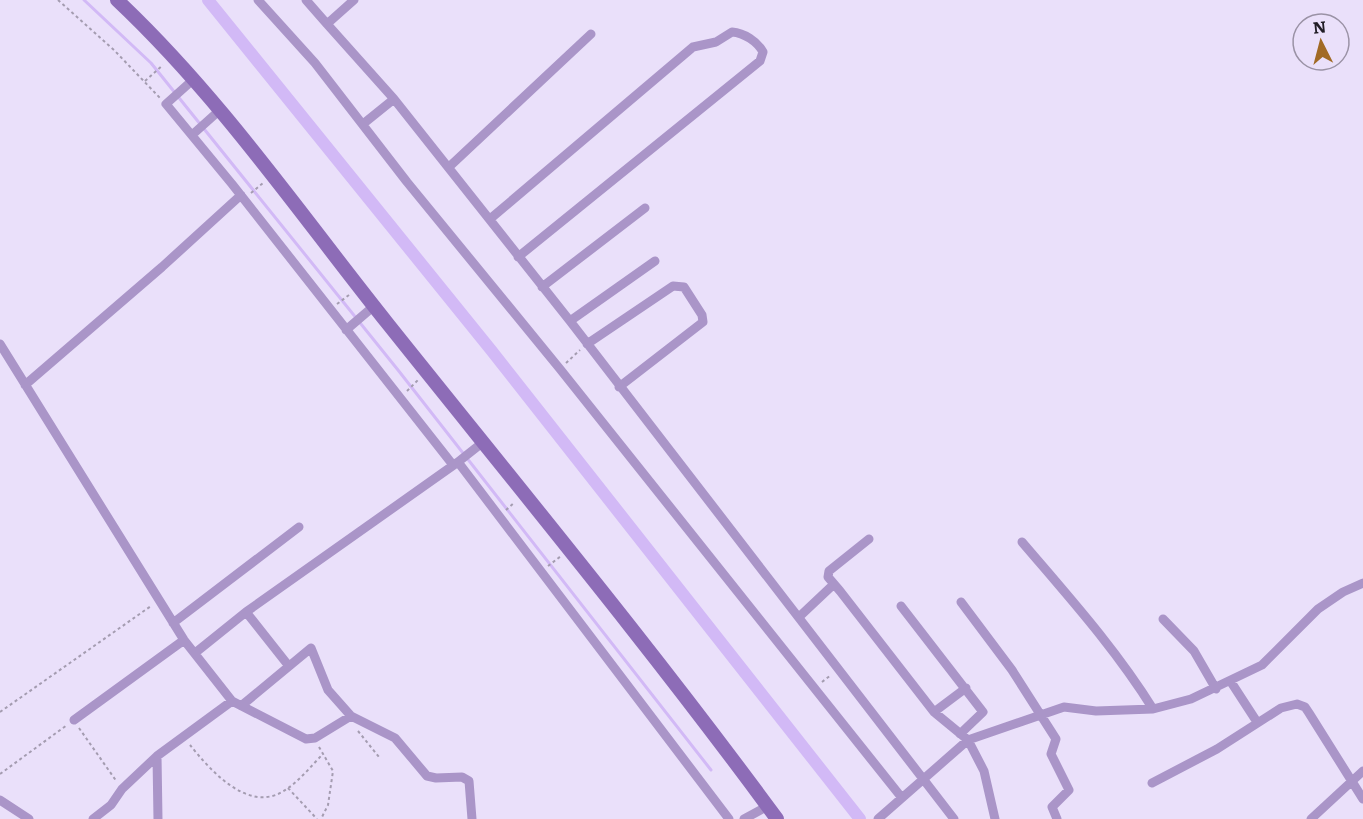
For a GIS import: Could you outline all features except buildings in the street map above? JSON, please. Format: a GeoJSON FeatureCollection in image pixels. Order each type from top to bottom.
{"type":"FeatureCollection","features":[{"type":"Feature","properties":{"kind":"street"},"geometry":{"type":"LineString","coordinates":[[117,0],[195,78],[221,109],[369,310],[482,443],[665,670],[777,819]]}},
{"type":"Feature","properties":{"kind":"street"},"geometry":{"type":"LineString","coordinates":[[258,0],[315,63],[455,243],[560,369],[902,798]]}},
{"type":"Feature","properties":{"kind":"street"},"geometry":{"type":"LineString","coordinates":[[306,0],[394,99],[449,167],[570,321],[584,346],[619,387],[799,617],[954,819]]}},
{"type":"Feature","properties":{"kind":"street"},"geometry":{"type":"LineString","coordinates":[[327,24],[354,0]]}},
{"type":"Feature","properties":{"kind":"street"},"geometry":{"type":"LineString","coordinates":[[490,219],[693,47],[716,42],[728,33],[736,32],[760,47],[762,52],[760,61],[518,257]]}},
{"type":"Feature","properties":{"kind":"street"},"geometry":{"type":"LineString","coordinates":[[449,167],[591,34]]}},
{"type":"Feature","properties":{"kind":"street"},"geometry":{"type":"LineString","coordinates":[[195,78],[165,104],[245,195],[456,464],[729,819]]}},
{"type":"Feature","properties":{"kind":"street"},"geometry":{"type":"LineString","coordinates":[[363,124],[394,99]]}},
{"type":"Feature","properties":{"kind":"street"},"geometry":{"type":"LineString","coordinates":[[192,135],[221,109]]}},
{"type":"Feature","properties":{"kind":"street"},"geometry":{"type":"LineString","coordinates":[[25,385],[245,195]]}},
{"type":"Feature","properties":{"kind":"street"},"geometry":{"type":"LineString","coordinates":[[542,287],[645,208]]}},
{"type":"Feature","properties":{"kind":"street"},"geometry":{"type":"LineString","coordinates":[[570,321],[655,261]]}},
{"type":"Feature","properties":{"kind":"street"},"geometry":{"type":"LineString","coordinates":[[584,346],[674,286],[684,287],[702,315],[703,322],[619,387]]}},
{"type":"Feature","properties":{"kind":"street"},"geometry":{"type":"LineString","coordinates":[[349,328],[369,310]]}},
{"type":"Feature","properties":{"kind":"street"},"geometry":{"type":"LineString","coordinates":[[0,344],[184,640],[236,704],[295,735],[312,739],[349,717]]}},
{"type":"Feature","properties":{"kind":"street"},"geometry":{"type":"LineString","coordinates":[[195,653],[246,612],[456,464],[482,443]]}},
{"type":"Feature","properties":{"kind":"street"},"geometry":{"type":"LineString","coordinates":[[173,623],[299,527]]}},
{"type":"Feature","properties":{"kind":"street"},"geometry":{"type":"LineString","coordinates":[[869,538],[829,571],[828,577],[934,712],[964,737],[984,771],[995,819]]}},
{"type":"Feature","properties":{"kind":"street"},"geometry":{"type":"LineString","coordinates":[[1022,542],[1104,638],[1153,709]]}},
{"type":"Feature","properties":{"kind":"street"},"geometry":{"type":"LineString","coordinates":[[799,617],[834,584]]}},
{"type":"Feature","properties":{"kind":"street"},"geometry":{"type":"LineString","coordinates":[[964,737],[1068,706],[1096,711],[1153,709],[1191,699],[1262,665],[1328,602],[1363,584]]}},
{"type":"Feature","properties":{"kind":"street"},"geometry":{"type":"LineString","coordinates":[[961,602],[1012,670],[1039,716],[1056,739],[1051,754],[1069,790],[1052,807],[1057,819]]}},
{"type":"Feature","properties":{"kind":"street"},"geometry":{"type":"LineString","coordinates":[[881,816],[922,780],[964,737],[983,712],[901,606]]}},
{"type":"Feature","properties":{"kind":"street"},"geometry":{"type":"LineString","coordinates":[[246,612],[288,665]]}},
{"type":"Feature","properties":{"kind":"street"},"geometry":{"type":"LineString","coordinates":[[1163,619],[1194,651],[1216,689]]}},
{"type":"Feature","properties":{"kind":"street"},"geometry":{"type":"LineString","coordinates":[[74,720],[184,640]]}},
{"type":"Feature","properties":{"kind":"street"},"geometry":{"type":"LineString","coordinates":[[93,819],[111,805],[122,789],[157,756],[183,736],[236,704],[311,648],[328,690],[349,717],[395,738],[427,776],[466,779],[471,789],[472,819]]}},
{"type":"Feature","properties":{"kind":"street"},"geometry":{"type":"LineString","coordinates":[[1231,681],[1257,722]]}},
{"type":"Feature","properties":{"kind":"street"},"geometry":{"type":"LineString","coordinates":[[934,712],[966,688]]}},
{"type":"Feature","properties":{"kind":"street"},"geometry":{"type":"LineString","coordinates":[[1152,783],[1217,749],[1257,722],[1289,705],[1305,707],[1363,799]]}},
{"type":"Feature","properties":{"kind":"street"},"geometry":{"type":"LineString","coordinates":[[157,756],[158,819]]}},
{"type":"Feature","properties":{"kind":"street"},"geometry":{"type":"LineString","coordinates":[[1311,819],[1363,771]]}},
{"type":"Feature","properties":{"kind":"street"},"geometry":{"type":"LineString","coordinates":[[0,800],[29,819]]}},
{"type":"Feature","properties":{"kind":"street"},"geometry":{"type":"LineString","coordinates":[[744,819],[768,806]]}},
{"type":"Feature","properties":{"kind":"path"},"geometry":{"type":"LineString","coordinates":[[58,0],[145,82],[165,104]]}},
{"type":"Feature","properties":{"kind":"path"},"geometry":{"type":"LineString","coordinates":[[145,82],[160,68]]}},
{"type":"Feature","properties":{"kind":"path"},"geometry":{"type":"LineString","coordinates":[[245,195],[258,187]]}},
{"type":"Feature","properties":{"kind":"path"},"geometry":{"type":"LineString","coordinates":[[336,304],[350,294]]}},
{"type":"Feature","properties":{"kind":"path"},"geometry":{"type":"LineString","coordinates":[[569,360],[584,346]]}},
{"type":"Feature","properties":{"kind":"path"},"geometry":{"type":"LineString","coordinates":[[404,393],[413,385]]}},
{"type":"Feature","properties":{"kind":"path"},"geometry":{"type":"LineString","coordinates":[[504,513],[512,505]]}},
{"type":"Feature","properties":{"kind":"path"},"geometry":{"type":"LineString","coordinates":[[548,566],[559,557]]}},
{"type":"Feature","properties":{"kind":"path"},"geometry":{"type":"LineString","coordinates":[[0,712],[159,601]]}},
{"type":"Feature","properties":{"kind":"path"},"geometry":{"type":"LineString","coordinates":[[822,682],[834,673]]}},
{"type":"Feature","properties":{"kind":"path"},"geometry":{"type":"LineString","coordinates":[[349,717],[379,757]]}},
{"type":"Feature","properties":{"kind":"path"},"geometry":{"type":"LineString","coordinates":[[0,774],[74,720],[122,789]]}},
{"type":"Feature","properties":{"kind":"path"},"geometry":{"type":"LineString","coordinates":[[183,736],[208,766],[241,792],[265,797],[288,788],[323,754]]}},
{"type":"Feature","properties":{"kind":"path"},"geometry":{"type":"LineString","coordinates":[[288,788],[319,819],[328,805],[333,774],[312,739]]}},
{"type":"Feature","properties":{"kind":"waterway"},"geometry":{"type":"LineString","coordinates":[[84,0],[151,63],[398,370],[711,770]]}},
{"type":"Feature","properties":{"kind":"waterway"},"geometry":{"type":"LineString","coordinates":[[208,0],[491,350],[860,819]]}}]}
